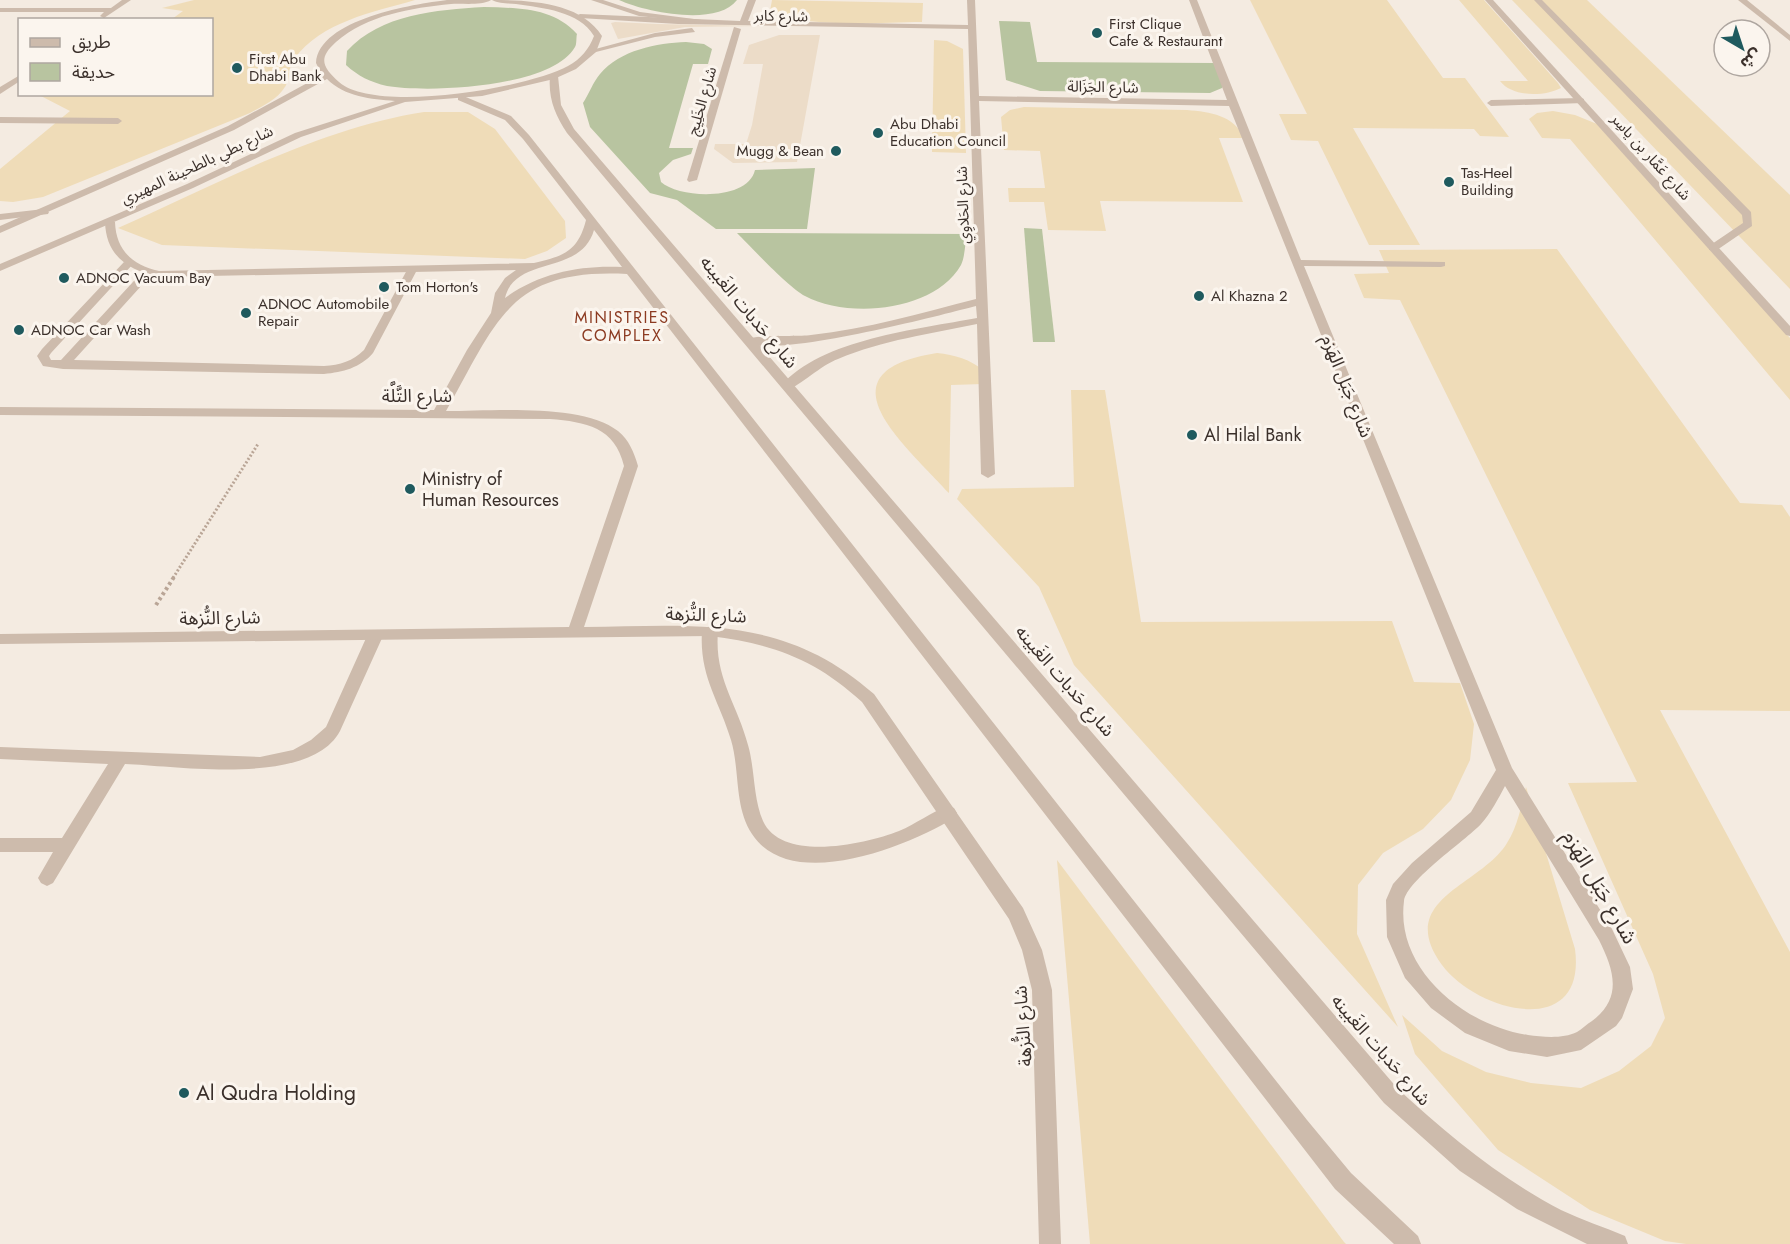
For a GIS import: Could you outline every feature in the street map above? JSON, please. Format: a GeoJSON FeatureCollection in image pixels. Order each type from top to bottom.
{"type":"FeatureCollection","features":[{"type":"Feature","properties":{"kind":"street"},"geometry":{"type":"LineString","coordinates":[[102,18],[127,0]]}},
{"type":"Feature","properties":{"kind":"street"},"geometry":{"type":"LineString","coordinates":[[446,0],[371,20],[340,34],[322,51],[319,60],[326,76],[349,89],[410,99],[461,98],[512,89],[554,76],[571,68],[592,51],[597,34],[593,26],[580,16]]}},
{"type":"Feature","properties":{"kind":"street"},"geometry":{"type":"LineString","coordinates":[[432,5],[487,0]]}},
{"type":"Feature","properties":{"kind":"street","name":"شارع كابر"},"geometry":{"type":"LineString","coordinates":[[495,0],[543,2],[580,16],[712,22],[740,26]]}},
{"type":"Feature","properties":{"kind":"street"},"geometry":{"type":"LineString","coordinates":[[595,0],[648,15],[712,22]]}},
{"type":"Feature","properties":{"kind":"street","name":"شارع الخَلِيج"},"geometry":{"type":"LineString","coordinates":[[692,180],[740,26],[752,0]]}},
{"type":"Feature","properties":{"kind":"street","name":"شارع الحَلاوِي"},"geometry":{"type":"LineString","coordinates":[[971,0],[988,474]]}},
{"type":"Feature","properties":{"kind":"street","name":"شارع جَبَل الهَزم"},"geometry":{"type":"LineString","coordinates":[[1193,0],[1232,103],[1504,771],[1611,945],[1623,980],[1617,1009],[1599,1032],[1568,1045],[1530,1046],[1489,1035],[1452,1016],[1421,987],[1401,956],[1392,924],[1396,896],[1411,874],[1454,842],[1478,816],[1504,771]]}},
{"type":"Feature","properties":{"kind":"street","name":"شارع عَمَّار بن ياسِر"},"geometry":{"type":"LineString","coordinates":[[1489,0],[1790,333]]}},
{"type":"Feature","properties":{"kind":"street"},"geometry":{"type":"LineString","coordinates":[[1538,0],[1747,214],[1748,224],[1743,230],[1713,248]]}},
{"type":"Feature","properties":{"kind":"street"},"geometry":{"type":"LineString","coordinates":[[1742,0],[1790,39]]}},
{"type":"Feature","properties":{"kind":"street"},"geometry":{"type":"LineString","coordinates":[[0,10],[112,10]]}},
{"type":"Feature","properties":{"kind":"street","name":"شارع كابر"},"geometry":{"type":"LineString","coordinates":[[592,51],[673,32],[740,26],[972,30]]}},
{"type":"Feature","properties":{"kind":"street","name":"شارع بطي بالطحينة المهيري"},"geometry":{"type":"LineString","coordinates":[[0,230],[231,128],[326,76]]}},
{"type":"Feature","properties":{"kind":"street","name":"شارع حَدبات الغَبينه"},"geometry":{"type":"LineString","coordinates":[[554,76],[556,108],[570,131],[1391,1096],[1434,1137],[1484,1176],[1539,1210],[1617,1244]]}},
{"type":"Feature","properties":{"kind":"street"},"geometry":{"type":"LineString","coordinates":[[0,91],[18,78]]}},
{"type":"Feature","properties":{"kind":"street"},"geometry":{"type":"LineString","coordinates":[[461,98],[507,118],[526,137],[1343,1181],[1410,1244]]}},
{"type":"Feature","properties":{"kind":"street","name":"شارع الجَزَالة"},"geometry":{"type":"LineString","coordinates":[[974,98],[1232,103]]}},
{"type":"Feature","properties":{"kind":"street","name":"شارع بطي بالطحينة المهيري"},"geometry":{"type":"LineString","coordinates":[[0,268],[110,222],[298,135],[410,99]]}},
{"type":"Feature","properties":{"kind":"street"},"geometry":{"type":"LineString","coordinates":[[1491,103],[1581,101]]}},
{"type":"Feature","properties":{"kind":"street"},"geometry":{"type":"LineString","coordinates":[[0,120],[115,124],[0,125]]}},
{"type":"Feature","properties":{"kind":"street"},"geometry":{"type":"LineString","coordinates":[[0,217],[44,212]]}},
{"type":"Feature","properties":{"kind":"street"},"geometry":{"type":"LineString","coordinates":[[110,222],[111,240],[128,264],[148,272],[184,276],[532,266],[567,255],[582,245],[586,239],[591,219]]}},
{"type":"Feature","properties":{"kind":"street"},"geometry":{"type":"LineString","coordinates":[[1297,263],[1441,264]]}},
{"type":"Feature","properties":{"kind":"street"},"geometry":{"type":"LineString","coordinates":[[128,264],[43,356],[47,363],[324,370],[343,368],[360,360],[369,351],[412,270]]}},
{"type":"Feature","properties":{"kind":"street"},"geometry":{"type":"LineString","coordinates":[[496,313],[498,297],[506,284],[532,266]]}},
{"type":"Feature","properties":{"kind":"street"},"geometry":{"type":"LineString","coordinates":[[438,414],[496,313],[524,290],[551,278],[583,271],[631,271]]}},
{"type":"Feature","properties":{"kind":"street"},"geometry":{"type":"LineString","coordinates":[[63,365],[148,272]]}},
{"type":"Feature","properties":{"kind":"street"},"geometry":{"type":"LineString","coordinates":[[749,341],[797,341],[844,335],[982,301]]}},
{"type":"Feature","properties":{"kind":"street"},"geometry":{"type":"LineString","coordinates":[[1773,315],[1790,315]]}},
{"type":"Feature","properties":{"kind":"street"},"geometry":{"type":"LineString","coordinates":[[787,386],[813,366],[847,350],[982,320]]}},
{"type":"Feature","properties":{"kind":"street","name":"شارع التَّلَّة"},"geometry":{"type":"LineString","coordinates":[[0,411],[572,417],[608,429],[621,439],[629,452],[631,466],[574,634]]}},
{"type":"Feature","properties":{"kind":"street"},"geometry":{"type":"LineString","coordinates":[[710,631],[708,664],[712,681],[739,741],[752,812],[757,827],[766,840],[780,849],[799,854],[863,849],[895,841],[948,813]]}},
{"type":"Feature","properties":{"kind":"street","name":"شارع النُّزهة"},"geometry":{"type":"LineString","coordinates":[[0,639],[710,631],[748,634],[784,644],[817,657],[845,675],[868,698],[1016,914],[1032,950],[1042,990],[1050,1244]]}},
{"type":"Feature","properties":{"kind":"street"},"geometry":{"type":"LineString","coordinates":[[0,753],[276,762],[308,751],[321,742],[338,720],[375,636]]}},
{"type":"Feature","properties":{"kind":"street"},"geometry":{"type":"LineString","coordinates":[[47,878],[121,757]]}},
{"type":"Feature","properties":{"kind":"street"},"geometry":{"type":"LineString","coordinates":[[0,844],[67,845]]}},
{"type":"Feature","properties":{"kind":"path"},"geometry":{"type":"LineString","coordinates":[[134,639],[278,413]]}},
{"type":"Feature","properties":{"kind":"green space"},"geometry":{"type":"Polygon","coordinates":[[[619,0],[737,0],[727,8],[714,13],[680,15],[646,9],[619,0]]]}},
{"type":"Feature","properties":{"kind":"green space"},"geometry":{"type":"Polygon","coordinates":[[[484,7],[509,8],[546,14],[567,25],[577,34],[576,46],[562,61],[542,71],[516,79],[458,88],[387,86],[365,78],[346,65],[347,51],[376,29],[410,16],[429,12],[484,7]]]}},
{"type":"Feature","properties":{"kind":"green space"},"geometry":{"type":"Polygon","coordinates":[[[999,21],[1030,22],[1037,62],[1214,63],[1224,84],[1222,88],[1210,93],[1040,91],[1006,80],[999,21]]]}},
{"type":"Feature","properties":{"kind":"green space"},"geometry":{"type":"Polygon","coordinates":[[[686,42],[704,44],[712,49],[708,64],[693,64],[669,148],[693,148],[691,154],[673,160],[659,173],[661,182],[683,192],[713,194],[740,187],[750,180],[755,170],[815,168],[807,229],[716,229],[677,200],[650,193],[590,127],[583,103],[598,77],[608,66],[640,49],[686,42]]]}},
{"type":"Feature","properties":{"kind":"green space"},"geometry":{"type":"Polygon","coordinates":[[[1024,228],[1042,229],[1055,342],[1033,342],[1024,228]]]}},
{"type":"Feature","properties":{"kind":"green space"},"geometry":{"type":"Polygon","coordinates":[[[737,233],[967,234],[961,265],[948,281],[931,293],[911,302],[866,309],[823,303],[798,292],[737,233]]]}},
{"type":"Feature","properties":{"kind":"sand"},"geometry":{"type":"Polygon","coordinates":[[[194,0],[415,0],[349,20],[319,36],[292,61],[288,81],[281,92],[250,113],[43,197],[13,202],[0,201],[0,169],[70,111],[41,96],[213,96],[213,18],[173,18],[183,11],[162,8],[194,0]]]}},
{"type":"Feature","properties":{"kind":"sand"},"geometry":{"type":"Polygon","coordinates":[[[772,0],[923,3],[922,22],[843,23],[803,20],[785,17],[770,11],[772,0]]]}},
{"type":"Feature","properties":{"kind":"sand"},"geometry":{"type":"Polygon","coordinates":[[[1250,0],[1387,0],[1443,78],[1465,78],[1509,137],[1480,136],[1474,129],[1353,128],[1420,245],[1369,245],[1318,141],[1291,140],[1279,114],[1307,114],[1250,0]]]}},
{"type":"Feature","properties":{"kind":"sand"},"geometry":{"type":"Polygon","coordinates":[[[1459,0],[1484,0],[1561,88],[1546,93],[1529,94],[1520,93],[1505,86],[1500,81],[1528,81],[1459,0]]]}},
{"type":"Feature","properties":{"kind":"sand"},"geometry":{"type":"Polygon","coordinates":[[[1512,0],[1587,0],[1790,195],[1790,289],[1512,0]]]}},
{"type":"Feature","properties":{"kind":"sand"},"geometry":{"type":"Polygon","coordinates":[[[934,40],[947,41],[963,49],[966,153],[932,152],[934,40]]]}},
{"type":"Feature","properties":{"kind":"sand"},"geometry":{"type":"Polygon","coordinates":[[[1024,107],[1187,110],[1220,116],[1234,124],[1244,138],[1219,138],[1243,202],[1100,201],[1106,231],[1048,230],[1044,202],[1009,202],[1008,188],[1045,188],[1040,151],[1004,150],[1001,117],[1010,110],[1024,107]]]}},
{"type":"Feature","properties":{"kind":"sand"},"geometry":{"type":"Polygon","coordinates":[[[1553,111],[1575,115],[1597,124],[1790,338],[1790,400],[1570,139],[1542,138],[1529,119],[1537,113],[1553,111]]]}},
{"type":"Feature","properties":{"kind":"sand"},"geometry":{"type":"Polygon","coordinates":[[[424,112],[468,112],[495,129],[565,221],[566,238],[547,251],[525,259],[162,245],[118,228],[307,144],[385,120],[424,112]]]}},
{"type":"Feature","properties":{"kind":"sand"},"geometry":{"type":"Polygon","coordinates":[[[1557,249],[1740,503],[1782,505],[1790,517],[1790,711],[1660,710],[1790,952],[1790,1244],[1686,1244],[1665,1241],[1590,1210],[1498,1150],[1415,1054],[1402,1015],[1442,1051],[1486,1072],[1531,1083],[1581,1088],[1619,1071],[1651,1046],[1665,1018],[1653,974],[1568,783],[1637,782],[1400,300],[1364,298],[1354,274],[1389,273],[1379,250],[1557,249]]]}},
{"type":"Feature","properties":{"kind":"sand"},"geometry":{"type":"Polygon","coordinates":[[[937,353],[962,358],[984,371],[983,384],[951,385],[949,493],[894,433],[881,412],[876,393],[881,376],[901,363],[937,353]]]}},
{"type":"Feature","properties":{"kind":"sand"},"geometry":{"type":"Polygon","coordinates":[[[1071,390],[1105,390],[1141,622],[1392,621],[1414,682],[1460,683],[1474,724],[1470,760],[1451,800],[1423,829],[1383,853],[1358,885],[1357,934],[1398,1027],[1074,665],[1039,587],[957,499],[962,489],[1074,487],[1071,390]]]}},
{"type":"Feature","properties":{"kind":"sand"},"geometry":{"type":"Polygon","coordinates":[[[1526,787],[1575,949],[1574,978],[1564,997],[1548,1007],[1526,1009],[1503,1005],[1480,996],[1459,982],[1442,965],[1430,943],[1428,924],[1435,909],[1447,895],[1495,858],[1507,843],[1517,823],[1526,787]]]}},
{"type":"Feature","properties":{"kind":"sand"},"geometry":{"type":"Polygon","coordinates":[[[1057,860],[1344,1242],[1346,1244],[1090,1244],[1057,860]]]}},
{"type":"Feature","properties":{"kind":"shaded area"},"geometry":{"type":"Polygon","coordinates":[[[611,23],[765,26],[685,27],[618,39],[611,23]]]}},
{"type":"Feature","properties":{"kind":"shaded area"},"geometry":{"type":"Polygon","coordinates":[[[779,35],[820,35],[797,162],[733,163],[714,149],[715,144],[746,144],[752,125],[763,64],[743,64],[749,45],[779,35]]]}},
{"type":"Feature","properties":{"kind":"place","name":"First Clique Cafe & Restaurant"},"geometry":{"type":"Point","coordinates":[1097,33]}},
{"type":"Feature","properties":{"kind":"place","name":"First Abu Dhabi Bank"},"geometry":{"type":"Point","coordinates":[237,68]}},
{"type":"Feature","properties":{"kind":"place","name":"Abu Dhabi Education Council"},"geometry":{"type":"Point","coordinates":[878,133]}},
{"type":"Feature","properties":{"kind":"place","name":"Mugg & Bean"},"geometry":{"type":"Point","coordinates":[836,151]}},
{"type":"Feature","properties":{"kind":"place","name":"Tas-Heel Building"},"geometry":{"type":"Point","coordinates":[1449,182]}},
{"type":"Feature","properties":{"kind":"place","name":"ADNOC Vacuum Bay"},"geometry":{"type":"Point","coordinates":[64,278]}},
{"type":"Feature","properties":{"kind":"place","name":"Tom Horton's"},"geometry":{"type":"Point","coordinates":[384,287]}},
{"type":"Feature","properties":{"kind":"place","name":"Al Khazna 2"},"geometry":{"type":"Point","coordinates":[1199,296]}},
{"type":"Feature","properties":{"kind":"place","name":"ADNOC Automobile Repair"},"geometry":{"type":"Point","coordinates":[246,313]}},
{"type":"Feature","properties":{"kind":"place","name":"ADNOC Car Wash"},"geometry":{"type":"Point","coordinates":[19,330]}},
{"type":"Feature","properties":{"kind":"place","name":"Al Hilal Bank"},"geometry":{"type":"Point","coordinates":[1192,435]}},
{"type":"Feature","properties":{"kind":"place","name":"Ministry of Human Resources"},"geometry":{"type":"Point","coordinates":[410,489]}},
{"type":"Feature","properties":{"kind":"place","name":"Al Qudra Holding"},"geometry":{"type":"Point","coordinates":[184,1093]}},
{"type":"Feature","properties":{"kind":"district","name":"MINISTRIES COMPLEX"},"geometry":{"type":"Point","coordinates":[622,326]}}]}
